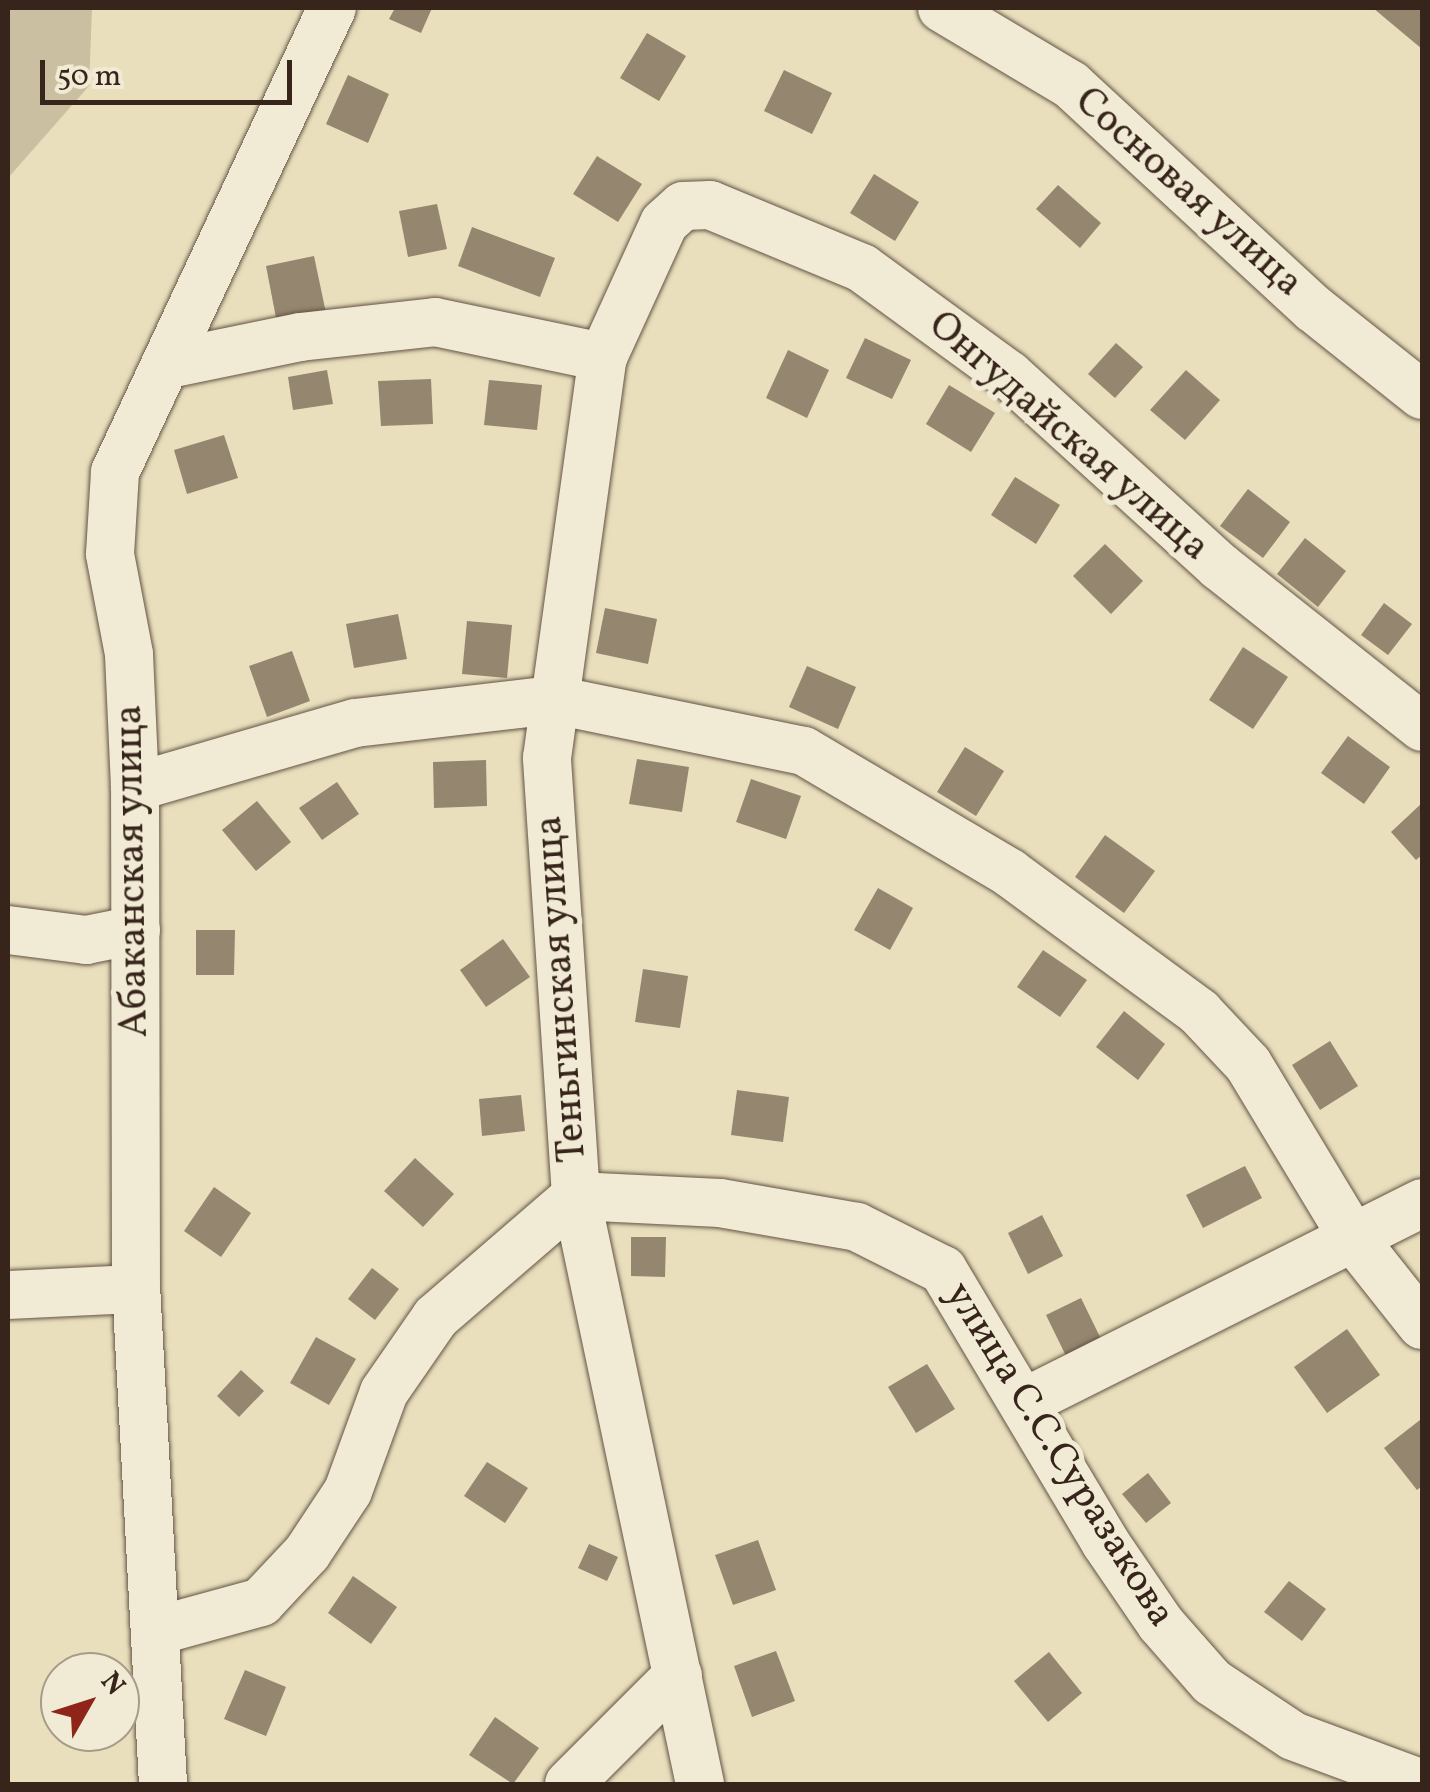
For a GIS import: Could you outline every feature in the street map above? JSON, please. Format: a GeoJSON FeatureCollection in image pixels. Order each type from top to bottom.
{"type":"FeatureCollection","features":[{"type":"Feature","properties":{"kind":"street","name":"Абаканская улица"},"geometry":{"type":"LineString","coordinates":[[163,1784],[136,1289],[135,787],[129,654],[110,554],[116,472],[332,8]]}},
{"type":"Feature","properties":{"kind":"street","name":"Сосновая улица"},"geometry":{"type":"LineString","coordinates":[[942,8],[1071,85],[1314,309],[1422,395]]}},
{"type":"Feature","properties":{"kind":"street","name":"Онгудайская улица"},"geometry":{"type":"LineString","coordinates":[[683,206],[710,204],[764,223],[862,268],[1009,374],[1219,566],[1422,727]]}},
{"type":"Feature","properties":{"kind":"street","name":"Теньгинская улица"},"geometry":{"type":"LineString","coordinates":[[683,206],[664,223],[646,255],[603,356],[547,758],[576,1196],[700,1784]]}},
{"type":"Feature","properties":{"kind":"street"},"geometry":{"type":"LineString","coordinates":[[169,364],[300,337],[435,322],[603,356]]}},
{"type":"Feature","properties":{"kind":"street"},"geometry":{"type":"LineString","coordinates":[[135,787],[354,723],[555,700],[804,752],[1010,873],[1198,1012],[1248,1064],[1353,1238],[1422,1325]]}},
{"type":"Feature","properties":{"kind":"street"},"geometry":{"type":"LineString","coordinates":[[8,930],[86,940],[136,930]]}},
{"type":"Feature","properties":{"kind":"street"},"geometry":{"type":"LineString","coordinates":[[156,1631],[260,1602],[308,1553],[348,1491],[384,1392],[436,1316],[576,1196]]}},
{"type":"Feature","properties":{"kind":"street","name":"улица С.С.Суразакова"},"geometry":{"type":"LineString","coordinates":[[576,1196],[720,1203],[857,1227],[943,1270],[1104,1542],[1161,1624],[1212,1682],[1293,1736],[1422,1784]]}},
{"type":"Feature","properties":{"kind":"street"},"geometry":{"type":"LineString","coordinates":[[1023,1403],[1422,1203]]}},
{"type":"Feature","properties":{"kind":"street"},"geometry":{"type":"LineString","coordinates":[[8,1295],[136,1289]]}},
{"type":"Feature","properties":{"kind":"street"},"geometry":{"type":"LineString","coordinates":[[570,1784],[678,1675]]}},
{"type":"Feature","properties":{"kind":"shaded area"},"geometry":{"type":"Polygon","coordinates":[[[8,8],[92,8],[89,86],[8,178],[8,8]]]}},
{"type":"Feature","properties":{"kind":"building"},"geometry":{"type":"Polygon","coordinates":[[[395,8],[432,8],[421,33],[389,19],[395,8]]]}},
{"type":"Feature","properties":{"kind":"building"},"geometry":{"type":"Polygon","coordinates":[[[1373,8],[1422,8],[1422,49],[1373,8]]]}},
{"type":"Feature","properties":{"kind":"building"},"geometry":{"type":"Polygon","coordinates":[[[647,33],[686,56],[659,101],[620,78],[647,33]]]}},
{"type":"Feature","properties":{"kind":"building"},"geometry":{"type":"Polygon","coordinates":[[[784,70],[832,93],[812,134],[764,111],[784,70]]]}},
{"type":"Feature","properties":{"kind":"building"},"geometry":{"type":"Polygon","coordinates":[[[348,75],[389,94],[368,143],[326,124],[348,75]]]}},
{"type":"Feature","properties":{"kind":"building"},"geometry":{"type":"Polygon","coordinates":[[[597,156],[642,184],[618,222],[573,194],[597,156]]]}},
{"type":"Feature","properties":{"kind":"building"},"geometry":{"type":"Polygon","coordinates":[[[874,174],[919,202],[895,241],[850,213],[874,174]]]}},
{"type":"Feature","properties":{"kind":"building"},"geometry":{"type":"Polygon","coordinates":[[[1058,185],[1101,223],[1080,248],[1036,209],[1058,185]]]}},
{"type":"Feature","properties":{"kind":"building"},"geometry":{"type":"Polygon","coordinates":[[[437,204],[447,249],[408,257],[399,211],[437,204]]]}},
{"type":"Feature","properties":{"kind":"building"},"geometry":{"type":"Polygon","coordinates":[[[472,227],[555,258],[540,297],[458,266],[472,227]]]}},
{"type":"Feature","properties":{"kind":"building"},"geometry":{"type":"Polygon","coordinates":[[[314,256],[326,313],[277,323],[266,266],[314,256]]]}},
{"type":"Feature","properties":{"kind":"building"},"geometry":{"type":"Polygon","coordinates":[[[865,338],[911,360],[892,399],[846,378],[865,338]]]}},
{"type":"Feature","properties":{"kind":"building"},"geometry":{"type":"Polygon","coordinates":[[[1116,343],[1143,367],[1115,398],[1088,374],[1116,343]]]}},
{"type":"Feature","properties":{"kind":"building"},"geometry":{"type":"Polygon","coordinates":[[[788,350],[829,370],[807,418],[766,398],[788,350]]]}},
{"type":"Feature","properties":{"kind":"building"},"geometry":{"type":"Polygon","coordinates":[[[327,370],[333,404],[293,410],[288,377],[327,370]]]}},
{"type":"Feature","properties":{"kind":"building"},"geometry":{"type":"Polygon","coordinates":[[[1186,370],[1220,400],[1185,440],[1150,410],[1186,370]]]}},
{"type":"Feature","properties":{"kind":"building"},"geometry":{"type":"Polygon","coordinates":[[[431,379],[433,424],[381,426],[378,381],[431,379]]]}},
{"type":"Feature","properties":{"kind":"building"},"geometry":{"type":"Polygon","coordinates":[[[489,380],[542,385],[537,430],[484,425],[489,380]]]}},
{"type":"Feature","properties":{"kind":"building"},"geometry":{"type":"Polygon","coordinates":[[[949,385],[995,413],[971,452],[926,424],[949,385]]]}},
{"type":"Feature","properties":{"kind":"building"},"geometry":{"type":"Polygon","coordinates":[[[224,435],[238,478],[187,494],[174,450],[224,435]]]}},
{"type":"Feature","properties":{"kind":"building"},"geometry":{"type":"Polygon","coordinates":[[[1015,477],[1060,505],[1036,544],[991,515],[1015,477]]]}},
{"type":"Feature","properties":{"kind":"building"},"geometry":{"type":"Polygon","coordinates":[[[1248,489],[1290,522],[1263,558],[1220,526],[1248,489]]]}},
{"type":"Feature","properties":{"kind":"building"},"geometry":{"type":"Polygon","coordinates":[[[1305,538],[1346,571],[1318,607],[1277,574],[1305,538]]]}},
{"type":"Feature","properties":{"kind":"building"},"geometry":{"type":"Polygon","coordinates":[[[1105,544],[1143,581],[1111,614],[1073,576],[1105,544]]]}},
{"type":"Feature","properties":{"kind":"building"},"geometry":{"type":"Polygon","coordinates":[[[1384,603],[1412,624],[1388,655],[1361,635],[1384,603]]]}},
{"type":"Feature","properties":{"kind":"building"},"geometry":{"type":"Polygon","coordinates":[[[605,608],[657,619],[648,664],[596,653],[605,608]]]}},
{"type":"Feature","properties":{"kind":"building"},"geometry":{"type":"Polygon","coordinates":[[[398,614],[407,659],[354,668],[346,624],[398,614]]]}},
{"type":"Feature","properties":{"kind":"building"},"geometry":{"type":"Polygon","coordinates":[[[467,621],[512,625],[507,678],[462,674],[467,621]]]}},
{"type":"Feature","properties":{"kind":"building"},"geometry":{"type":"Polygon","coordinates":[[[1243,647],[1288,677],[1253,729],[1209,700],[1243,647]]]}},
{"type":"Feature","properties":{"kind":"building"},"geometry":{"type":"Polygon","coordinates":[[[292,651],[310,701],[267,717],[249,666],[292,651]]]}},
{"type":"Feature","properties":{"kind":"building"},"geometry":{"type":"Polygon","coordinates":[[[807,666],[856,687],[838,729],[789,707],[807,666]]]}},
{"type":"Feature","properties":{"kind":"building"},"geometry":{"type":"Polygon","coordinates":[[[1348,736],[1390,767],[1364,804],[1321,773],[1348,736]]]}},
{"type":"Feature","properties":{"kind":"building"},"geometry":{"type":"Polygon","coordinates":[[[965,747],[1004,771],[976,816],[937,792],[965,747]]]}},
{"type":"Feature","properties":{"kind":"building"},"geometry":{"type":"Polygon","coordinates":[[[637,759],[689,767],[682,812],[629,804],[637,759]]]}},
{"type":"Feature","properties":{"kind":"building"},"geometry":{"type":"Polygon","coordinates":[[[486,760],[487,806],[434,808],[433,762],[486,760]]]}},
{"type":"Feature","properties":{"kind":"building"},"geometry":{"type":"Polygon","coordinates":[[[751,779],[801,796],[786,839],[736,822],[751,779]]]}},
{"type":"Feature","properties":{"kind":"building"},"geometry":{"type":"Polygon","coordinates":[[[337,782],[359,814],[322,840],[299,808],[337,782]]]}},
{"type":"Feature","properties":{"kind":"building"},"geometry":{"type":"Polygon","coordinates":[[[257,801],[291,842],[256,871],[222,830],[257,801]]]}},
{"type":"Feature","properties":{"kind":"building"},"geometry":{"type":"Polygon","coordinates":[[[1422,803],[1422,855],[1416,860],[1391,832],[1422,803]]]}},
{"type":"Feature","properties":{"kind":"building"},"geometry":{"type":"Polygon","coordinates":[[[1105,835],[1155,871],[1124,913],[1075,877],[1105,835]]]}},
{"type":"Feature","properties":{"kind":"building"},"geometry":{"type":"Polygon","coordinates":[[[878,888],[913,908],[890,950],[854,930],[878,888]]]}},
{"type":"Feature","properties":{"kind":"building"},"geometry":{"type":"Polygon","coordinates":[[[196,930],[235,930],[234,975],[196,975],[196,930]]]}},
{"type":"Feature","properties":{"kind":"building"},"geometry":{"type":"Polygon","coordinates":[[[503,939],[530,977],[486,1007],[460,970],[503,939]]]}},
{"type":"Feature","properties":{"kind":"building"},"geometry":{"type":"Polygon","coordinates":[[[1043,950],[1087,980],[1060,1017],[1017,987],[1043,950]]]}},
{"type":"Feature","properties":{"kind":"building"},"geometry":{"type":"Polygon","coordinates":[[[643,969],[688,976],[680,1028],[635,1022],[643,969]]]}},
{"type":"Feature","properties":{"kind":"building"},"geometry":{"type":"Polygon","coordinates":[[[1124,1011],[1165,1044],[1138,1080],[1096,1047],[1124,1011]]]}},
{"type":"Feature","properties":{"kind":"building"},"geometry":{"type":"Polygon","coordinates":[[[1330,1041],[1358,1086],[1320,1110],[1292,1065],[1330,1041]]]}},
{"type":"Feature","properties":{"kind":"building"},"geometry":{"type":"Polygon","coordinates":[[[737,1090],[789,1097],[783,1142],[731,1135],[737,1090]]]}},
{"type":"Feature","properties":{"kind":"building"},"geometry":{"type":"Polygon","coordinates":[[[521,1095],[525,1131],[482,1136],[479,1099],[521,1095]]]}},
{"type":"Feature","properties":{"kind":"building"},"geometry":{"type":"Polygon","coordinates":[[[415,1158],[454,1194],[423,1227],[384,1191],[415,1158]]]}},
{"type":"Feature","properties":{"kind":"building"},"geometry":{"type":"Polygon","coordinates":[[[1245,1166],[1262,1198],[1203,1228],[1186,1195],[1245,1166]]]}},
{"type":"Feature","properties":{"kind":"building"},"geometry":{"type":"Polygon","coordinates":[[[214,1187],[251,1213],[221,1257],[184,1231],[214,1187]]]}},
{"type":"Feature","properties":{"kind":"building"},"geometry":{"type":"Polygon","coordinates":[[[1042,1215],[1063,1256],[1028,1274],[1008,1233],[1042,1215]]]}},
{"type":"Feature","properties":{"kind":"building"},"geometry":{"type":"Polygon","coordinates":[[[631,1237],[666,1237],[665,1277],[631,1276],[631,1237]]]}},
{"type":"Feature","properties":{"kind":"building"},"geometry":{"type":"Polygon","coordinates":[[[372,1268],[399,1289],[375,1320],[348,1299],[372,1268]]]}},
{"type":"Feature","properties":{"kind":"building"},"geometry":{"type":"Polygon","coordinates":[[[1081,1298],[1101,1339],[1066,1356],[1046,1315],[1081,1298]]]}},
{"type":"Feature","properties":{"kind":"building"},"geometry":{"type":"Polygon","coordinates":[[[1347,1329],[1380,1375],[1327,1413],[1294,1367],[1347,1329]]]}},
{"type":"Feature","properties":{"kind":"building"},"geometry":{"type":"Polygon","coordinates":[[[316,1337],[356,1359],[329,1405],[290,1383],[316,1337]]]}},
{"type":"Feature","properties":{"kind":"building"},"geometry":{"type":"Polygon","coordinates":[[[927,1364],[955,1409],[916,1433],[888,1387],[927,1364]]]}},
{"type":"Feature","properties":{"kind":"building"},"geometry":{"type":"Polygon","coordinates":[[[241,1370],[264,1391],[239,1417],[217,1396],[241,1370]]]}},
{"type":"Feature","properties":{"kind":"building"},"geometry":{"type":"Polygon","coordinates":[[[1420,1420],[1422,1486],[1417,1490],[1384,1448],[1420,1420]]]}},
{"type":"Feature","properties":{"kind":"building"},"geometry":{"type":"Polygon","coordinates":[[[487,1462],[528,1488],[505,1523],[464,1496],[487,1462]]]}},
{"type":"Feature","properties":{"kind":"building"},"geometry":{"type":"Polygon","coordinates":[[[1148,1473],[1171,1503],[1146,1523],[1122,1494],[1148,1473]]]}},
{"type":"Feature","properties":{"kind":"building"},"geometry":{"type":"Polygon","coordinates":[[[758,1540],[776,1590],[733,1605],[715,1555],[758,1540]]]}},
{"type":"Feature","properties":{"kind":"building"},"geometry":{"type":"Polygon","coordinates":[[[589,1544],[618,1557],[607,1581],[578,1568],[589,1544]]]}},
{"type":"Feature","properties":{"kind":"building"},"geometry":{"type":"Polygon","coordinates":[[[353,1576],[397,1607],[371,1644],[328,1613],[353,1576]]]}},
{"type":"Feature","properties":{"kind":"building"},"geometry":{"type":"Polygon","coordinates":[[[1289,1581],[1326,1609],[1302,1641],[1264,1612],[1289,1581]]]}},
{"type":"Feature","properties":{"kind":"building"},"geometry":{"type":"Polygon","coordinates":[[[776,1651],[795,1701],[752,1717],[734,1666],[776,1651]]]}},
{"type":"Feature","properties":{"kind":"building"},"geometry":{"type":"Polygon","coordinates":[[[1049,1652],[1082,1693],[1048,1722],[1014,1681],[1049,1652]]]}},
{"type":"Feature","properties":{"kind":"building"},"geometry":{"type":"Polygon","coordinates":[[[245,1670],[286,1687],[266,1736],[224,1719],[245,1670]]]}},
{"type":"Feature","properties":{"kind":"building"},"geometry":{"type":"Polygon","coordinates":[[[495,1717],[539,1748],[513,1784],[469,1755],[495,1717]]]}}]}
